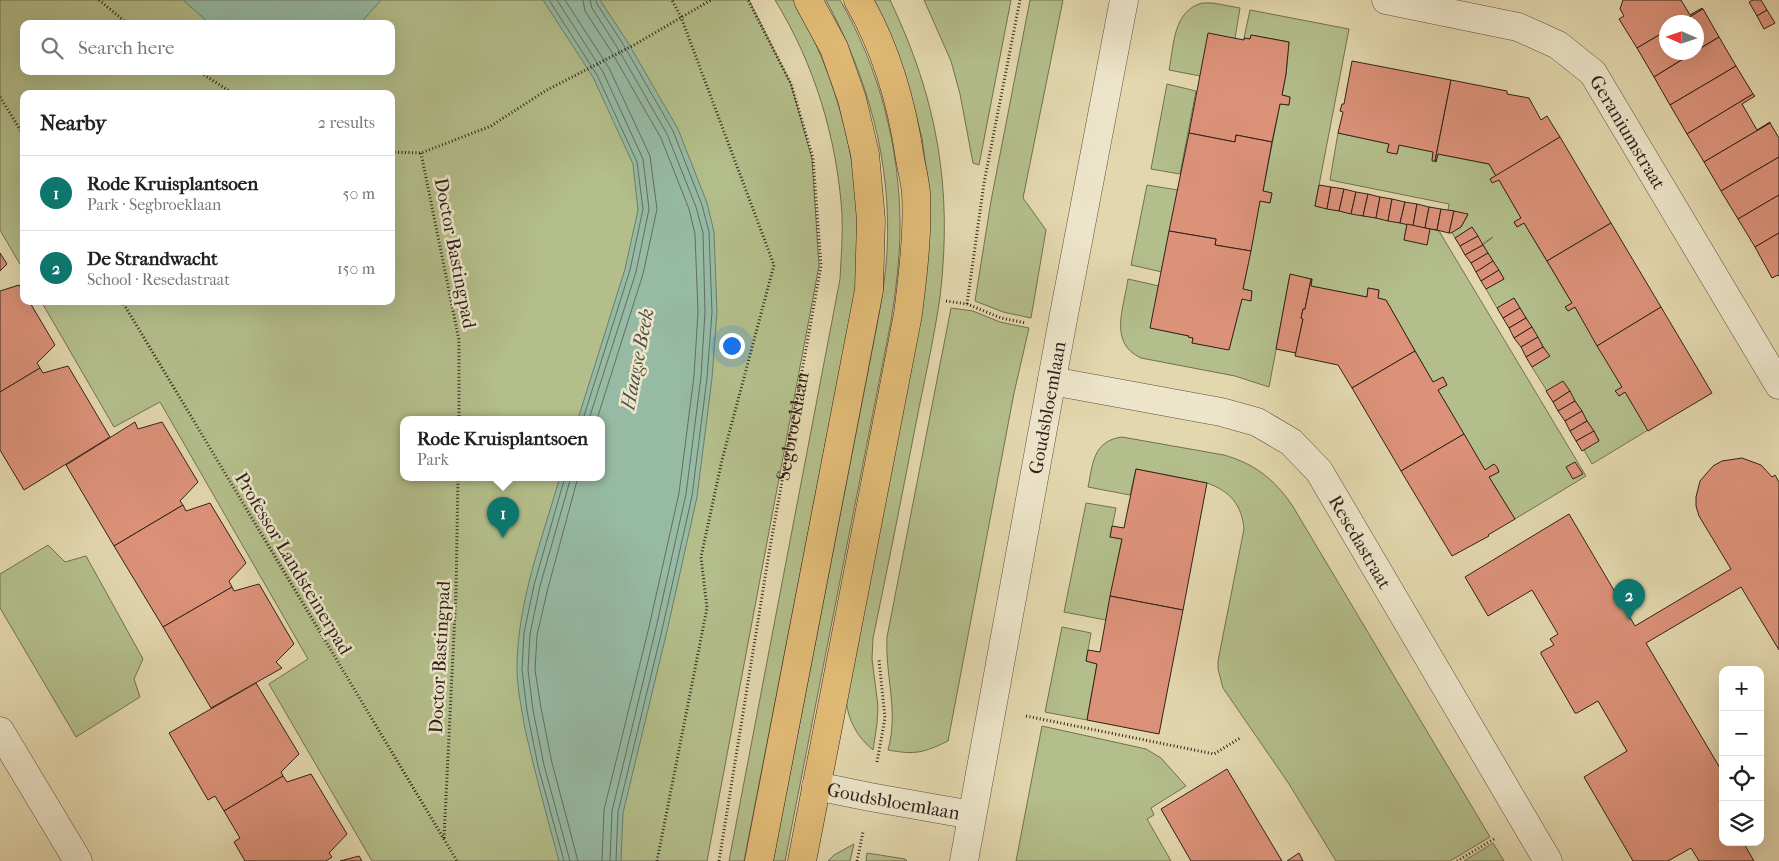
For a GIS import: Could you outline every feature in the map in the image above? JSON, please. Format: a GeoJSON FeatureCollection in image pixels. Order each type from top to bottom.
{"type":"FeatureCollection","features":[{"type":"Feature","properties":{"kind":"main road"},"geometry":{"type":"LineString","coordinates":[[759,861],[870,290],[871,220],[865,154],[852,100],[834,48],[808,0]]}},
{"type":"Feature","properties":{"kind":"main road"},"geometry":{"type":"LineString","coordinates":[[802,861],[908,314],[914,265],[916,192],[906,129],[890,73],[868,17],[858,0]]}},
{"type":"Feature","properties":{"kind":"street","name":"Goudsbloemlaan"},"geometry":{"type":"LineString","coordinates":[[964,861],[1061,330],[1124,0]]}},
{"type":"Feature","properties":{"kind":"street","name":"Geraniumstraat"},"geometry":{"type":"LineString","coordinates":[[1386,0],[1518,27],[1558,45],[1593,73],[1779,385]]}},
{"type":"Feature","properties":{"kind":"street","name":"Resedastraat"},"geometry":{"type":"LineString","coordinates":[[1052,381],[1221,412],[1257,422],[1292,442],[1319,471],[1548,861]]}},
{"type":"Feature","properties":{"kind":"street"},"geometry":{"type":"LineString","coordinates":[[1,735],[78,861]]}},
{"type":"Feature","properties":{"kind":"street","name":"Goudsbloemlaan"},"geometry":{"type":"LineString","coordinates":[[816,786],[870,798],[972,815]]}},
{"type":"Feature","properties":{"kind":"path"},"geometry":{"type":"LineString","coordinates":[[99,0],[123,20]]}},
{"type":"Feature","properties":{"kind":"path"},"geometry":{"type":"LineString","coordinates":[[658,861],[707,608],[701,557],[722,460],[774,265],[681,17],[672,0]]}},
{"type":"Feature","properties":{"kind":"path"},"geometry":{"type":"LineString","coordinates":[[395,152],[421,153],[491,126],[545,90],[634,45],[711,0]]}},
{"type":"Feature","properties":{"kind":"path","name":"Segbroeklaan"},"geometry":{"type":"LineString","coordinates":[[719,861],[769,553],[821,266],[813,158],[791,84],[748,0]]}},
{"type":"Feature","properties":{"kind":"path"},"geometry":{"type":"LineString","coordinates":[[967,304],[984,183],[1020,0]]}},
{"type":"Feature","properties":{"kind":"path"},"geometry":{"type":"LineString","coordinates":[[204,75],[228,90]]}},
{"type":"Feature","properties":{"kind":"path"},"geometry":{"type":"LineString","coordinates":[[0,96],[20,129]]}},
{"type":"Feature","properties":{"kind":"path","name":"Doctor Bastingpad"},"geometry":{"type":"LineString","coordinates":[[421,153],[460,340],[458,416]]}},
{"type":"Feature","properties":{"kind":"path"},"geometry":{"type":"LineString","coordinates":[[946,301],[967,304],[1001,318],[1061,330]]}},
{"type":"Feature","properties":{"kind":"path","name":"Professor Landsteinerpad"},"geometry":{"type":"LineString","coordinates":[[124,305],[457,861]]}},
{"type":"Feature","properties":{"kind":"path","name":"Doctor Bastingpad"},"geometry":{"type":"LineString","coordinates":[[444,839],[456,592],[458,481]]}},
{"type":"Feature","properties":{"kind":"path"},"geometry":{"type":"LineString","coordinates":[[992,709],[1214,754],[1240,738]]}},
{"type":"Feature","properties":{"kind":"path"},"geometry":{"type":"LineString","coordinates":[[1457,861],[1525,820]]}},
{"type":"Feature","properties":{"kind":"shaded area"},"geometry":{"type":"Polygon","coordinates":[[[0,0],[749,0],[791,84],[812,159],[819,266],[707,861],[372,861],[269,684],[308,659],[160,402],[114,427],[43,305],[395,305],[395,90],[20,90],[20,264],[0,230],[0,0]]]}},
{"type":"Feature","properties":{"kind":"shaded area"},"geometry":{"type":"Polygon","coordinates":[[[775,0],[794,0],[812,35],[842,117],[857,202],[858,231],[855,292],[744,861],[729,861],[840,279],[842,214],[835,158],[829,130],[822,103],[802,50],[775,0]]]}},
{"type":"Feature","properties":{"kind":"shaded area"},"geometry":{"type":"Polygon","coordinates":[[[826,0],[840,0],[866,53],[885,109],[896,167],[899,197],[899,250],[891,321],[785,861],[773,861],[877,323],[887,252],[888,219],[885,186],[874,122],[854,60],[826,0]]]}},
{"type":"Feature","properties":{"kind":"shaded area"},"geometry":{"type":"Polygon","coordinates":[[[872,0],[890,0],[919,72],[938,144],[944,218],[944,257],[938,313],[873,638],[872,659],[878,706],[873,750],[862,740],[854,728],[846,700],[927,175],[922,138],[913,103],[872,0]]]}},
{"type":"Feature","properties":{"kind":"shaded area"},"geometry":{"type":"Polygon","coordinates":[[[924,0],[1011,0],[979,165],[973,163],[960,94],[951,61],[924,0]]]}},
{"type":"Feature","properties":{"kind":"shaded area"},"geometry":{"type":"Polygon","coordinates":[[[1030,0],[1063,0],[1023,198],[1046,230],[1031,318],[1003,312],[975,301],[991,201],[1030,0]]]}},
{"type":"Feature","properties":{"kind":"shaded area"},"geometry":{"type":"Polygon","coordinates":[[[1202,3],[1240,8],[1235,38],[1200,76],[1169,70],[1176,30],[1180,21],[1192,7],[1202,3]]]}},
{"type":"Feature","properties":{"kind":"shaded area"},"geometry":{"type":"Polygon","coordinates":[[[1250,10],[1349,29],[1315,206],[1407,224],[1404,240],[1430,229],[1439,231],[1586,476],[1515,519],[1489,477],[1499,472],[1494,464],[1485,470],[1438,390],[1447,385],[1443,377],[1433,382],[1386,300],[1378,298],[1379,290],[1368,288],[1367,297],[1311,286],[1312,279],[1290,275],[1269,387],[1235,376],[1141,358],[1124,343],[1121,334],[1121,324],[1128,279],[1159,286],[1151,328],[1189,336],[1193,338],[1192,343],[1229,349],[1242,299],[1251,296],[1252,291],[1243,289],[1260,201],[1270,203],[1272,193],[1263,191],[1280,104],[1289,105],[1290,97],[1282,95],[1289,42],[1251,35],[1250,39],[1244,38],[1250,10]]]}},
{"type":"Feature","properties":{"kind":"shaded area"},"geometry":{"type":"Polygon","coordinates":[[[1167,84],[1196,91],[1180,174],[1151,169],[1167,84]]]}},
{"type":"Feature","properties":{"kind":"shaded area"},"geometry":{"type":"Polygon","coordinates":[[[1338,133],[1389,144],[1387,152],[1397,154],[1399,145],[1433,152],[1432,160],[1436,162],[1438,154],[1489,164],[1496,176],[1490,179],[1499,180],[1521,218],[1514,223],[1517,227],[1524,223],[1572,303],[1565,307],[1568,311],[1575,307],[1622,387],[1616,391],[1619,396],[1625,392],[1648,430],[1592,464],[1584,450],[1599,440],[1563,382],[1547,391],[1532,367],[1549,356],[1514,298],[1497,308],[1486,289],[1504,279],[1483,245],[1493,237],[1482,244],[1472,227],[1455,238],[1452,232],[1461,227],[1468,215],[1448,210],[1449,204],[1330,180],[1338,133]]]}},
{"type":"Feature","properties":{"kind":"shaded area"},"geometry":{"type":"Polygon","coordinates":[[[1147,185],[1178,190],[1162,272],[1131,265],[1147,185]]]}},
{"type":"Feature","properties":{"kind":"shaded area"},"geometry":{"type":"Polygon","coordinates":[[[951,308],[973,311],[1000,322],[1029,328],[1014,393],[948,741],[919,752],[897,752],[888,750],[891,735],[892,707],[887,637],[951,308]]]}},
{"type":"Feature","properties":{"kind":"shaded area"},"geometry":{"type":"Polygon","coordinates":[[[1122,437],[1224,455],[1254,468],[1278,487],[1292,505],[1490,837],[1450,861],[1336,861],[1289,784],[1223,688],[1218,661],[1244,529],[1241,513],[1233,500],[1215,486],[1136,469],[1130,495],[1088,487],[1093,462],[1100,448],[1112,439],[1122,437]]]}},
{"type":"Feature","properties":{"kind":"shaded area"},"geometry":{"type":"Polygon","coordinates":[[[1086,503],[1116,508],[1110,537],[1122,539],[1106,620],[1064,612],[1086,503]]]}},
{"type":"Feature","properties":{"kind":"shaded area"},"geometry":{"type":"Polygon","coordinates":[[[48,545],[65,562],[86,556],[143,659],[134,679],[140,697],[76,737],[0,608],[0,574],[48,545]]]}},
{"type":"Feature","properties":{"kind":"shaded area"},"geometry":{"type":"Polygon","coordinates":[[[1062,627],[1091,633],[1086,661],[1097,664],[1087,720],[1045,712],[1062,627]]]}},
{"type":"Feature","properties":{"kind":"shaded area"},"geometry":{"type":"Polygon","coordinates":[[[1042,726],[1146,749],[1161,758],[1186,786],[1151,808],[1154,815],[1147,819],[1171,861],[1016,861],[1042,726]]]}},
{"type":"Feature","properties":{"kind":"shaded area"},"geometry":{"type":"Polygon","coordinates":[[[1493,843],[1504,861],[1464,861],[1493,843]]]}},
{"type":"Feature","properties":{"kind":"shaded area"},"geometry":{"type":"Polygon","coordinates":[[[854,844],[850,861],[828,861],[834,855],[854,844]]]}},
{"type":"Feature","properties":{"kind":"shaded area"},"geometry":{"type":"Polygon","coordinates":[[[867,853],[905,859],[907,861],[866,861],[867,853]]]}},
{"type":"Feature","properties":{"kind":"water"},"geometry":{"type":"Polygon","coordinates":[[[183,0],[381,0],[364,20],[206,20],[183,0]]]}},
{"type":"Feature","properties":{"kind":"water","name":"Haagse Beek"},"geometry":{"type":"Polygon","coordinates":[[[543,0],[600,0],[627,41],[678,129],[707,203],[714,232],[717,312],[712,378],[697,497],[623,813],[621,861],[559,861],[525,729],[518,684],[518,644],[526,596],[538,548],[559,481],[605,481],[605,416],[579,416],[625,269],[638,210],[633,164],[593,77],[543,0]]]}},
{"type":"Feature","properties":{"kind":"building"},"geometry":{"type":"Polygon","coordinates":[[[1623,0],[1681,0],[1690,15],[1659,15],[1659,35],[1637,48],[1619,19],[1624,16],[1620,9],[1623,0]]]}},
{"type":"Feature","properties":{"kind":"building"},"geometry":{"type":"Polygon","coordinates":[[[1761,0],[1767,10],[1757,16],[1749,2],[1761,0]]]}},
{"type":"Feature","properties":{"kind":"building"},"geometry":{"type":"Polygon","coordinates":[[[1702,8],[1693,15],[1690,15],[1702,8]]]}},
{"type":"Feature","properties":{"kind":"building"},"geometry":{"type":"Polygon","coordinates":[[[1703,9],[1719,37],[1704,46],[1704,15],[1693,15],[1703,9]]]}},
{"type":"Feature","properties":{"kind":"building"},"geometry":{"type":"Polygon","coordinates":[[[1767,10],[1775,23],[1764,29],[1757,16],[1767,10]]]}},
{"type":"Feature","properties":{"kind":"building"},"geometry":{"type":"Polygon","coordinates":[[[1208,33],[1244,40],[1244,38],[1250,39],[1251,35],[1289,42],[1282,95],[1290,97],[1289,105],[1280,104],[1272,142],[1236,135],[1235,142],[1189,133],[1208,33]]]}},
{"type":"Feature","properties":{"kind":"building"},"geometry":{"type":"Polygon","coordinates":[[[1659,35],[1659,60],[1681,60],[1654,77],[1637,48],[1659,35]]]}},
{"type":"Feature","properties":{"kind":"building"},"geometry":{"type":"Polygon","coordinates":[[[1719,37],[1736,66],[1670,105],[1654,77],[1682,60],[1704,60],[1704,46],[1719,37]]]}},
{"type":"Feature","properties":{"kind":"building"},"geometry":{"type":"Polygon","coordinates":[[[1352,61],[1451,80],[1435,161],[1432,161],[1433,152],[1399,145],[1397,154],[1391,153],[1387,152],[1389,144],[1338,133],[1343,112],[1340,111],[1342,104],[1344,104],[1352,61]]]}},
{"type":"Feature","properties":{"kind":"building"},"geometry":{"type":"Polygon","coordinates":[[[1736,66],[1753,94],[1687,134],[1670,105],[1736,66]]]}},
{"type":"Feature","properties":{"kind":"building"},"geometry":{"type":"Polygon","coordinates":[[[1451,80],[1507,91],[1507,94],[1529,98],[1541,120],[1547,116],[1560,137],[1496,176],[1489,164],[1438,154],[1436,162],[1451,80]]]}},
{"type":"Feature","properties":{"kind":"building"},"geometry":{"type":"Polygon","coordinates":[[[1753,94],[1755,96],[1742,104],[1757,130],[1770,123],[1704,162],[1687,134],[1753,94]]]}},
{"type":"Feature","properties":{"kind":"building"},"geometry":{"type":"Polygon","coordinates":[[[1770,123],[1779,138],[1779,157],[1721,191],[1704,162],[1770,123]]]}},
{"type":"Feature","properties":{"kind":"building"},"geometry":{"type":"Polygon","coordinates":[[[1189,133],[1235,142],[1236,135],[1272,142],[1263,191],[1272,193],[1270,203],[1260,201],[1251,251],[1215,245],[1216,239],[1169,231],[1189,133]]]}},
{"type":"Feature","properties":{"kind":"building"},"geometry":{"type":"Polygon","coordinates":[[[1560,137],[1611,223],[1547,261],[1524,223],[1517,227],[1514,222],[1521,218],[1499,180],[1492,183],[1490,179],[1560,137]]]}},
{"type":"Feature","properties":{"kind":"building"},"geometry":{"type":"Polygon","coordinates":[[[1779,157],[1779,195],[1738,219],[1721,191],[1779,157]]]}},
{"type":"Feature","properties":{"kind":"building"},"geometry":{"type":"Polygon","coordinates":[[[1319,185],[1331,187],[1327,209],[1315,206],[1319,185]]]}},
{"type":"Feature","properties":{"kind":"building"},"geometry":{"type":"Polygon","coordinates":[[[1331,187],[1344,189],[1339,211],[1327,209],[1331,187]]]}},
{"type":"Feature","properties":{"kind":"building"},"geometry":{"type":"Polygon","coordinates":[[[1344,189],[1356,192],[1351,214],[1339,211],[1344,189]]]}},
{"type":"Feature","properties":{"kind":"building"},"geometry":{"type":"Polygon","coordinates":[[[1356,192],[1368,194],[1363,216],[1351,214],[1356,192]]]}},
{"type":"Feature","properties":{"kind":"building"},"geometry":{"type":"Polygon","coordinates":[[[1368,194],[1380,197],[1376,218],[1363,216],[1368,194]]]}},
{"type":"Feature","properties":{"kind":"building"},"geometry":{"type":"Polygon","coordinates":[[[1779,195],[1779,233],[1755,247],[1738,219],[1779,195]]]}},
{"type":"Feature","properties":{"kind":"building"},"geometry":{"type":"Polygon","coordinates":[[[1380,197],[1392,199],[1388,221],[1376,218],[1380,197]]]}},
{"type":"Feature","properties":{"kind":"building"},"geometry":{"type":"Polygon","coordinates":[[[1392,199],[1405,202],[1400,223],[1388,221],[1392,199]]]}},
{"type":"Feature","properties":{"kind":"building"},"geometry":{"type":"Polygon","coordinates":[[[1405,202],[1417,204],[1413,226],[1400,223],[1405,202]]]}},
{"type":"Feature","properties":{"kind":"building"},"geometry":{"type":"Polygon","coordinates":[[[1417,204],[1429,207],[1425,228],[1413,226],[1417,204]]]}},
{"type":"Feature","properties":{"kind":"building"},"geometry":{"type":"Polygon","coordinates":[[[1429,207],[1441,209],[1437,230],[1425,228],[1429,207]]]}},
{"type":"Feature","properties":{"kind":"building"},"geometry":{"type":"Polygon","coordinates":[[[1441,209],[1454,211],[1449,233],[1437,230],[1441,209]]]}},
{"type":"Feature","properties":{"kind":"building"},"geometry":{"type":"Polygon","coordinates":[[[1454,211],[1468,214],[1461,227],[1449,233],[1454,211]]]}},
{"type":"Feature","properties":{"kind":"building"},"geometry":{"type":"Polygon","coordinates":[[[1611,223],[1661,307],[1597,346],[1575,307],[1568,311],[1565,307],[1572,303],[1547,261],[1611,223]]]}},
{"type":"Feature","properties":{"kind":"building"},"geometry":{"type":"Polygon","coordinates":[[[1407,224],[1430,229],[1427,245],[1404,240],[1407,224]]]}},
{"type":"Feature","properties":{"kind":"building"},"geometry":{"type":"Polygon","coordinates":[[[1472,227],[1478,236],[1460,246],[1455,238],[1472,227]]]}},
{"type":"Feature","properties":{"kind":"building"},"geometry":{"type":"Polygon","coordinates":[[[1169,231],[1216,239],[1215,245],[1251,251],[1243,289],[1252,291],[1251,301],[1242,299],[1229,350],[1192,343],[1193,338],[1189,336],[1150,328],[1169,231]]]}},
{"type":"Feature","properties":{"kind":"building"},"geometry":{"type":"Polygon","coordinates":[[[1779,233],[1779,276],[1772,278],[1755,247],[1779,233]]]}},
{"type":"Feature","properties":{"kind":"building"},"geometry":{"type":"Polygon","coordinates":[[[1478,236],[1483,245],[1465,255],[1460,246],[1478,236]]]}},
{"type":"Feature","properties":{"kind":"building"},"geometry":{"type":"Polygon","coordinates":[[[1483,245],[1488,253],[1471,263],[1465,255],[1483,245]]]}},
{"type":"Feature","properties":{"kind":"building"},"geometry":{"type":"Polygon","coordinates":[[[0,253],[7,264],[0,271],[0,253]]]}},
{"type":"Feature","properties":{"kind":"building"},"geometry":{"type":"Polygon","coordinates":[[[1488,253],[1493,261],[1476,272],[1471,263],[1488,253]]]}},
{"type":"Feature","properties":{"kind":"building"},"geometry":{"type":"Polygon","coordinates":[[[1493,261],[1499,270],[1481,281],[1476,272],[1493,261]]]}},
{"type":"Feature","properties":{"kind":"building"},"geometry":{"type":"Polygon","coordinates":[[[1499,270],[1504,279],[1486,289],[1481,281],[1499,270]]]}},
{"type":"Feature","properties":{"kind":"building"},"geometry":{"type":"Polygon","coordinates":[[[1290,274],[1311,279],[1305,309],[1303,309],[1301,318],[1303,319],[1296,353],[1276,349],[1290,274]]]}},
{"type":"Feature","properties":{"kind":"building"},"geometry":{"type":"Polygon","coordinates":[[[1311,279],[1311,286],[1367,297],[1368,288],[1379,290],[1378,298],[1386,300],[1415,351],[1352,388],[1338,365],[1295,356],[1303,319],[1301,318],[1303,309],[1305,309],[1311,279]]]}},
{"type":"Feature","properties":{"kind":"building"},"geometry":{"type":"Polygon","coordinates":[[[19,285],[20,305],[31,305],[55,345],[37,363],[40,368],[0,392],[0,291],[19,285]]]}},
{"type":"Feature","properties":{"kind":"building"},"geometry":{"type":"Polygon","coordinates":[[[1514,298],[1520,308],[1503,318],[1497,308],[1514,298]]]}},
{"type":"Feature","properties":{"kind":"building"},"geometry":{"type":"Polygon","coordinates":[[[1661,307],[1712,393],[1648,431],[1625,392],[1619,396],[1615,391],[1622,387],[1597,346],[1661,307]]]}},
{"type":"Feature","properties":{"kind":"building"},"geometry":{"type":"Polygon","coordinates":[[[1520,308],[1526,318],[1509,328],[1503,318],[1520,308]]]}},
{"type":"Feature","properties":{"kind":"building"},"geometry":{"type":"Polygon","coordinates":[[[1526,318],[1532,327],[1514,338],[1509,328],[1526,318]]]}},
{"type":"Feature","properties":{"kind":"building"},"geometry":{"type":"Polygon","coordinates":[[[1532,327],[1538,337],[1521,347],[1514,338],[1532,327]]]}},
{"type":"Feature","properties":{"kind":"building"},"geometry":{"type":"Polygon","coordinates":[[[1538,337],[1543,347],[1526,357],[1521,347],[1538,337]]]}},
{"type":"Feature","properties":{"kind":"building"},"geometry":{"type":"Polygon","coordinates":[[[1543,347],[1550,356],[1532,367],[1526,357],[1543,347]]]}},
{"type":"Feature","properties":{"kind":"building"},"geometry":{"type":"Polygon","coordinates":[[[1415,351],[1433,382],[1443,377],[1447,385],[1438,390],[1464,434],[1401,471],[1352,388],[1415,351]]]}},
{"type":"Feature","properties":{"kind":"building"},"geometry":{"type":"Polygon","coordinates":[[[68,366],[110,437],[24,490],[0,450],[0,392],[40,368],[43,373],[68,366]]]}},
{"type":"Feature","properties":{"kind":"building"},"geometry":{"type":"Polygon","coordinates":[[[1563,381],[1570,391],[1553,402],[1546,391],[1563,381]]]}},
{"type":"Feature","properties":{"kind":"building"},"geometry":{"type":"Polygon","coordinates":[[[1570,391],[1575,401],[1558,411],[1553,402],[1570,391]]]}},
{"type":"Feature","properties":{"kind":"building"},"geometry":{"type":"Polygon","coordinates":[[[1575,401],[1582,411],[1565,421],[1558,411],[1575,401]]]}},
{"type":"Feature","properties":{"kind":"building"},"geometry":{"type":"Polygon","coordinates":[[[1582,411],[1587,421],[1570,431],[1565,421],[1582,411]]]}},
{"type":"Feature","properties":{"kind":"building"},"geometry":{"type":"Polygon","coordinates":[[[1587,421],[1594,431],[1576,441],[1570,431],[1587,421]]]}},
{"type":"Feature","properties":{"kind":"building"},"geometry":{"type":"Polygon","coordinates":[[[135,422],[138,429],[162,422],[198,482],[180,501],[183,505],[114,546],[66,465],[135,422]]]}},
{"type":"Feature","properties":{"kind":"building"},"geometry":{"type":"Polygon","coordinates":[[[1594,431],[1599,441],[1582,451],[1576,441],[1594,431]]]}},
{"type":"Feature","properties":{"kind":"building"},"geometry":{"type":"Polygon","coordinates":[[[1464,434],[1485,470],[1494,464],[1497,467],[1499,472],[1489,477],[1515,519],[1452,556],[1401,471],[1464,434]]]}},
{"type":"Feature","properties":{"kind":"building"},"geometry":{"type":"Polygon","coordinates":[[[1742,458],[1761,465],[1772,477],[1775,475],[1779,482],[1779,650],[1741,587],[1646,643],[1719,766],[1719,846],[1745,846],[1754,861],[1699,861],[1691,848],[1668,861],[1633,861],[1584,777],[1627,751],[1598,701],[1575,713],[1541,654],[1541,652],[1554,645],[1550,639],[1558,634],[1532,590],[1488,616],[1465,577],[1569,514],[1635,626],[1731,569],[1699,516],[1696,506],[1700,481],[1713,466],[1722,461],[1742,458]]]}},
{"type":"Feature","properties":{"kind":"building"},"geometry":{"type":"Polygon","coordinates":[[[1575,462],[1583,474],[1573,479],[1566,467],[1575,462]]]}},
{"type":"Feature","properties":{"kind":"building"},"geometry":{"type":"Polygon","coordinates":[[[1136,469],[1207,483],[1183,610],[1110,596],[1122,539],[1110,537],[1112,526],[1124,528],[1136,469]]]}},
{"type":"Feature","properties":{"kind":"building"},"geometry":{"type":"Polygon","coordinates":[[[210,503],[246,563],[229,581],[232,587],[163,627],[114,546],[183,505],[186,511],[210,503]]]}},
{"type":"Feature","properties":{"kind":"building"},"geometry":{"type":"Polygon","coordinates":[[[259,584],[294,644],[276,662],[282,668],[211,708],[163,627],[232,587],[234,591],[259,584]]]}},
{"type":"Feature","properties":{"kind":"building"},"geometry":{"type":"Polygon","coordinates":[[[1110,596],[1183,610],[1159,734],[1087,720],[1097,664],[1086,661],[1088,650],[1100,652],[1110,596]]]}},
{"type":"Feature","properties":{"kind":"building"},"geometry":{"type":"Polygon","coordinates":[[[256,683],[299,754],[281,772],[283,776],[224,811],[215,796],[208,800],[169,733],[256,683]]]}},
{"type":"Feature","properties":{"kind":"building"},"geometry":{"type":"Polygon","coordinates":[[[1227,769],[1282,861],[1191,861],[1161,809],[1227,769]]]}},
{"type":"Feature","properties":{"kind":"building"},"geometry":{"type":"Polygon","coordinates":[[[311,774],[347,834],[329,853],[332,857],[326,861],[245,861],[234,842],[240,838],[224,811],[283,776],[287,782],[311,774]]]}},
{"type":"Feature","properties":{"kind":"building"},"geometry":{"type":"Polygon","coordinates":[[[1299,853],[1303,861],[1287,861],[1299,853]]]}},
{"type":"Feature","properties":{"kind":"building"},"geometry":{"type":"Polygon","coordinates":[[[359,856],[362,861],[340,861],[359,856]]]}},
{"type":"Feature","properties":{"kind":"place","name":"Rode Kruisplantsoen"},"geometry":{"type":"Point","coordinates":[503,538]}},
{"type":"Feature","properties":{"kind":"place","name":"De Strandwacht"},"geometry":{"type":"Point","coordinates":[1629,620]}}]}
